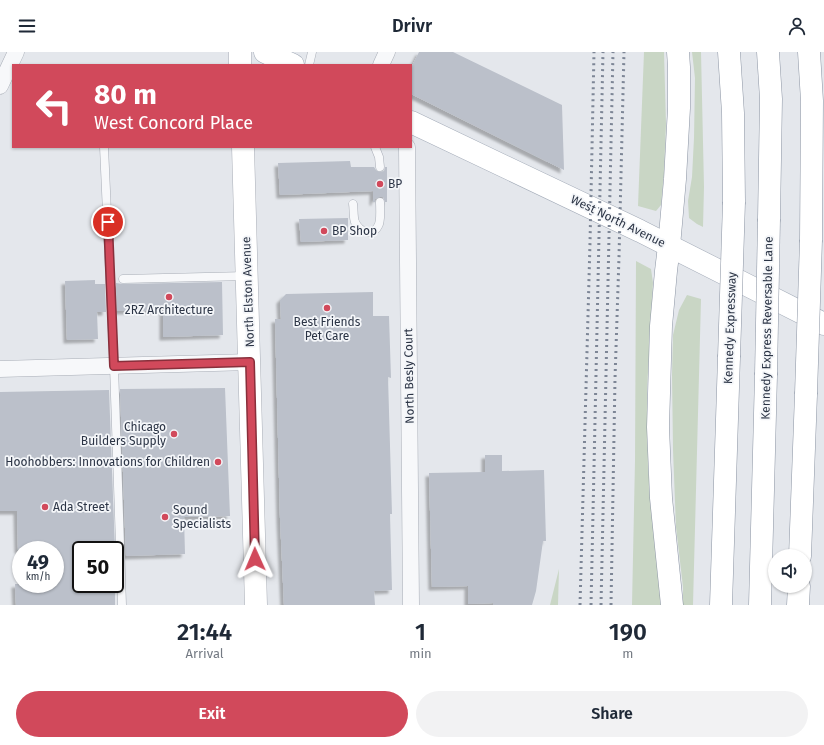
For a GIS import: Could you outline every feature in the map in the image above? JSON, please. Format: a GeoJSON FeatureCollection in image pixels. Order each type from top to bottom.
{"type":"FeatureCollection","features":[{"type":"Feature","properties":{"kind":"main road"},"geometry":{"type":"LineString","coordinates":[[240,52],[240,64]]}},
{"type":"Feature","properties":{"kind":"main road"},"geometry":{"type":"LineString","coordinates":[[265,52],[291,64]]}},
{"type":"Feature","properties":{"kind":"main road"},"geometry":{"type":"LineString","coordinates":[[672,605],[661,498],[658,427],[661,326],[675,179],[679,108],[678,52]]}},
{"type":"Feature","properties":{"kind":"main road","name":"Kennedy Expressway"},"geometry":{"type":"LineString","coordinates":[[721,605],[734,202],[733,113],[729,52]]}},
{"type":"Feature","properties":{"kind":"main road","name":"Kennedy Express Reversable Lane"},"geometry":{"type":"LineString","coordinates":[[760,605],[771,99],[768,52]]}},
{"type":"Feature","properties":{"kind":"main road"},"geometry":{"type":"LineString","coordinates":[[800,549],[811,240],[812,101],[809,52]]}},
{"type":"Feature","properties":{"kind":"main road","name":"West North Avenue"},"geometry":{"type":"LineString","coordinates":[[413,128],[669,246],[824,324]]}},
{"type":"Feature","properties":{"kind":"main road","name":"North Elston Avenue"},"geometry":{"type":"LineString","coordinates":[[243,148],[256,605]]}},
{"type":"Feature","properties":{"kind":"main road"},"geometry":{"type":"LineString","coordinates":[[798,593],[798,605]]}},
{"type":"Feature","properties":{"kind":"street"},"geometry":{"type":"LineString","coordinates":[[0,86],[7,67],[16,52]]}},
{"type":"Feature","properties":{"kind":"street"},"geometry":{"type":"LineString","coordinates":[[381,64],[387,52]]}},
{"type":"Feature","properties":{"kind":"street","name":"North Besly Court"},"geometry":{"type":"LineString","coordinates":[[407,148],[411,605]]}},
{"type":"Feature","properties":{"kind":"street"},"geometry":{"type":"LineString","coordinates":[[0,369],[250,362]]}},
{"type":"Feature","properties":{"kind":"lane"},"geometry":{"type":"LineString","coordinates":[[309,64],[312,52]]}},
{"type":"Feature","properties":{"kind":"lane"},"geometry":{"type":"LineString","coordinates":[[104,148],[114,366],[122,605]]}},
{"type":"Feature","properties":{"kind":"lane"},"geometry":{"type":"LineString","coordinates":[[376,148],[380,157],[380,167]]}},
{"type":"Feature","properties":{"kind":"lane"},"geometry":{"type":"LineString","coordinates":[[353,204],[354,221],[359,229],[365,232],[372,232],[376,229],[379,223],[380,202]]}},
{"type":"Feature","properties":{"kind":"lane"},"geometry":{"type":"LineString","coordinates":[[123,279],[246,276]]}},
{"type":"Feature","properties":{"kind":"green space"},"geometry":{"type":"Polygon","coordinates":[[[644,52],[664,52],[666,124],[664,173],[661,205],[656,211],[638,206],[644,52]]]}},
{"type":"Feature","properties":{"kind":"green space"},"geometry":{"type":"Polygon","coordinates":[[[692,52],[701,52],[704,187],[703,227],[689,218],[688,201],[692,177],[694,138],[695,78],[692,52]]]}},
{"type":"Feature","properties":{"kind":"green space"},"geometry":{"type":"Polygon","coordinates":[[[636,261],[651,269],[653,283],[647,390],[648,467],[661,605],[632,605],[635,461],[636,261]]]}},
{"type":"Feature","properties":{"kind":"green space"},"geometry":{"type":"Polygon","coordinates":[[[687,295],[701,299],[693,605],[683,605],[683,587],[676,527],[673,450],[673,335],[679,310],[687,295]]]}},
{"type":"Feature","properties":{"kind":"green space"},"geometry":{"type":"Polygon","coordinates":[[[559,569],[558,605],[550,605],[559,569]]]}},
{"type":"Feature","properties":{"kind":"building"},"geometry":{"type":"Polygon","coordinates":[[[419,52],[453,52],[562,105],[564,170],[412,94],[412,66],[419,52]]]}},
{"type":"Feature","properties":{"kind":"building"},"geometry":{"type":"Polygon","coordinates":[[[350,161],[351,167],[374,167],[380,172],[384,171],[385,167],[387,167],[387,202],[385,202],[383,197],[380,197],[375,199],[375,202],[373,202],[373,191],[280,195],[278,163],[350,161]]]}},
{"type":"Feature","properties":{"kind":"building","name":"BP Shop"},"geometry":{"type":"Polygon","coordinates":[[[348,218],[348,240],[301,242],[299,219],[348,218]]]}},
{"type":"Feature","properties":{"kind":"building"},"geometry":{"type":"Polygon","coordinates":[[[95,280],[95,284],[105,284],[106,312],[97,312],[98,339],[67,340],[65,281],[95,280]]]}},
{"type":"Feature","properties":{"kind":"building","name":"2RZ Architecture"},"geometry":{"type":"Polygon","coordinates":[[[222,282],[223,335],[163,337],[163,310],[117,311],[116,283],[222,282]]]}},
{"type":"Feature","properties":{"kind":"building"},"geometry":{"type":"Polygon","coordinates":[[[373,292],[373,316],[389,316],[391,378],[388,377],[392,514],[390,514],[392,590],[374,591],[375,605],[284,605],[280,518],[275,319],[281,319],[280,300],[286,294],[373,292]]]}},
{"type":"Feature","properties":{"kind":"building","name":"Chicago Builders Supply"},"geometry":{"type":"Polygon","coordinates":[[[225,388],[230,516],[184,517],[185,554],[126,556],[120,389],[225,388]]]}},
{"type":"Feature","properties":{"kind":"building"},"geometry":{"type":"Polygon","coordinates":[[[109,390],[115,541],[72,541],[72,593],[115,593],[115,605],[16,605],[15,593],[64,593],[64,541],[18,541],[17,511],[0,511],[0,392],[109,390]]]}},
{"type":"Feature","properties":{"kind":"building"},"geometry":{"type":"Polygon","coordinates":[[[485,455],[502,455],[502,471],[544,470],[546,541],[543,541],[536,591],[532,605],[493,605],[493,603],[468,604],[468,586],[432,587],[429,473],[485,472],[485,455]]]}},
{"type":"Feature","properties":{"kind":"railway"},"geometry":{"type":"LineString","coordinates":[[580,605],[594,52]]}},
{"type":"Feature","properties":{"kind":"railway"},"geometry":{"type":"LineString","coordinates":[[591,605],[603,52]]}},
{"type":"Feature","properties":{"kind":"railway"},"geometry":{"type":"LineString","coordinates":[[601,605],[613,52]]}},
{"type":"Feature","properties":{"kind":"railway"},"geometry":{"type":"LineString","coordinates":[[611,605],[615,379],[624,52]]}},
{"type":"Feature","properties":{"kind":"place","name":"BP"},"geometry":{"type":"Point","coordinates":[380,184]}},
{"type":"Feature","properties":{"kind":"place","name":"BP Shop"},"geometry":{"type":"Point","coordinates":[324,231]}},
{"type":"Feature","properties":{"kind":"place","name":"2RZ Architecture"},"geometry":{"type":"Point","coordinates":[169,297]}},
{"type":"Feature","properties":{"kind":"place","name":"Best Friends Pet Care"},"geometry":{"type":"Point","coordinates":[327,308]}},
{"type":"Feature","properties":{"kind":"place","name":"Chicago Builders Supply"},"geometry":{"type":"Point","coordinates":[174,434]}},
{"type":"Feature","properties":{"kind":"place","name":"Hoohobbers: Innovations for Children"},"geometry":{"type":"Point","coordinates":[218,462]}},
{"type":"Feature","properties":{"kind":"place","name":"Ada Street"},"geometry":{"type":"Point","coordinates":[45,507]}},
{"type":"Feature","properties":{"kind":"place","name":"Sound Specialists"},"geometry":{"type":"Point","coordinates":[165,517]}},
{"type":"Feature","properties":{"kind":"route"},"geometry":{"type":"LineString","coordinates":[[108,222],[114,366],[250,362],[255,559]]}}]}
